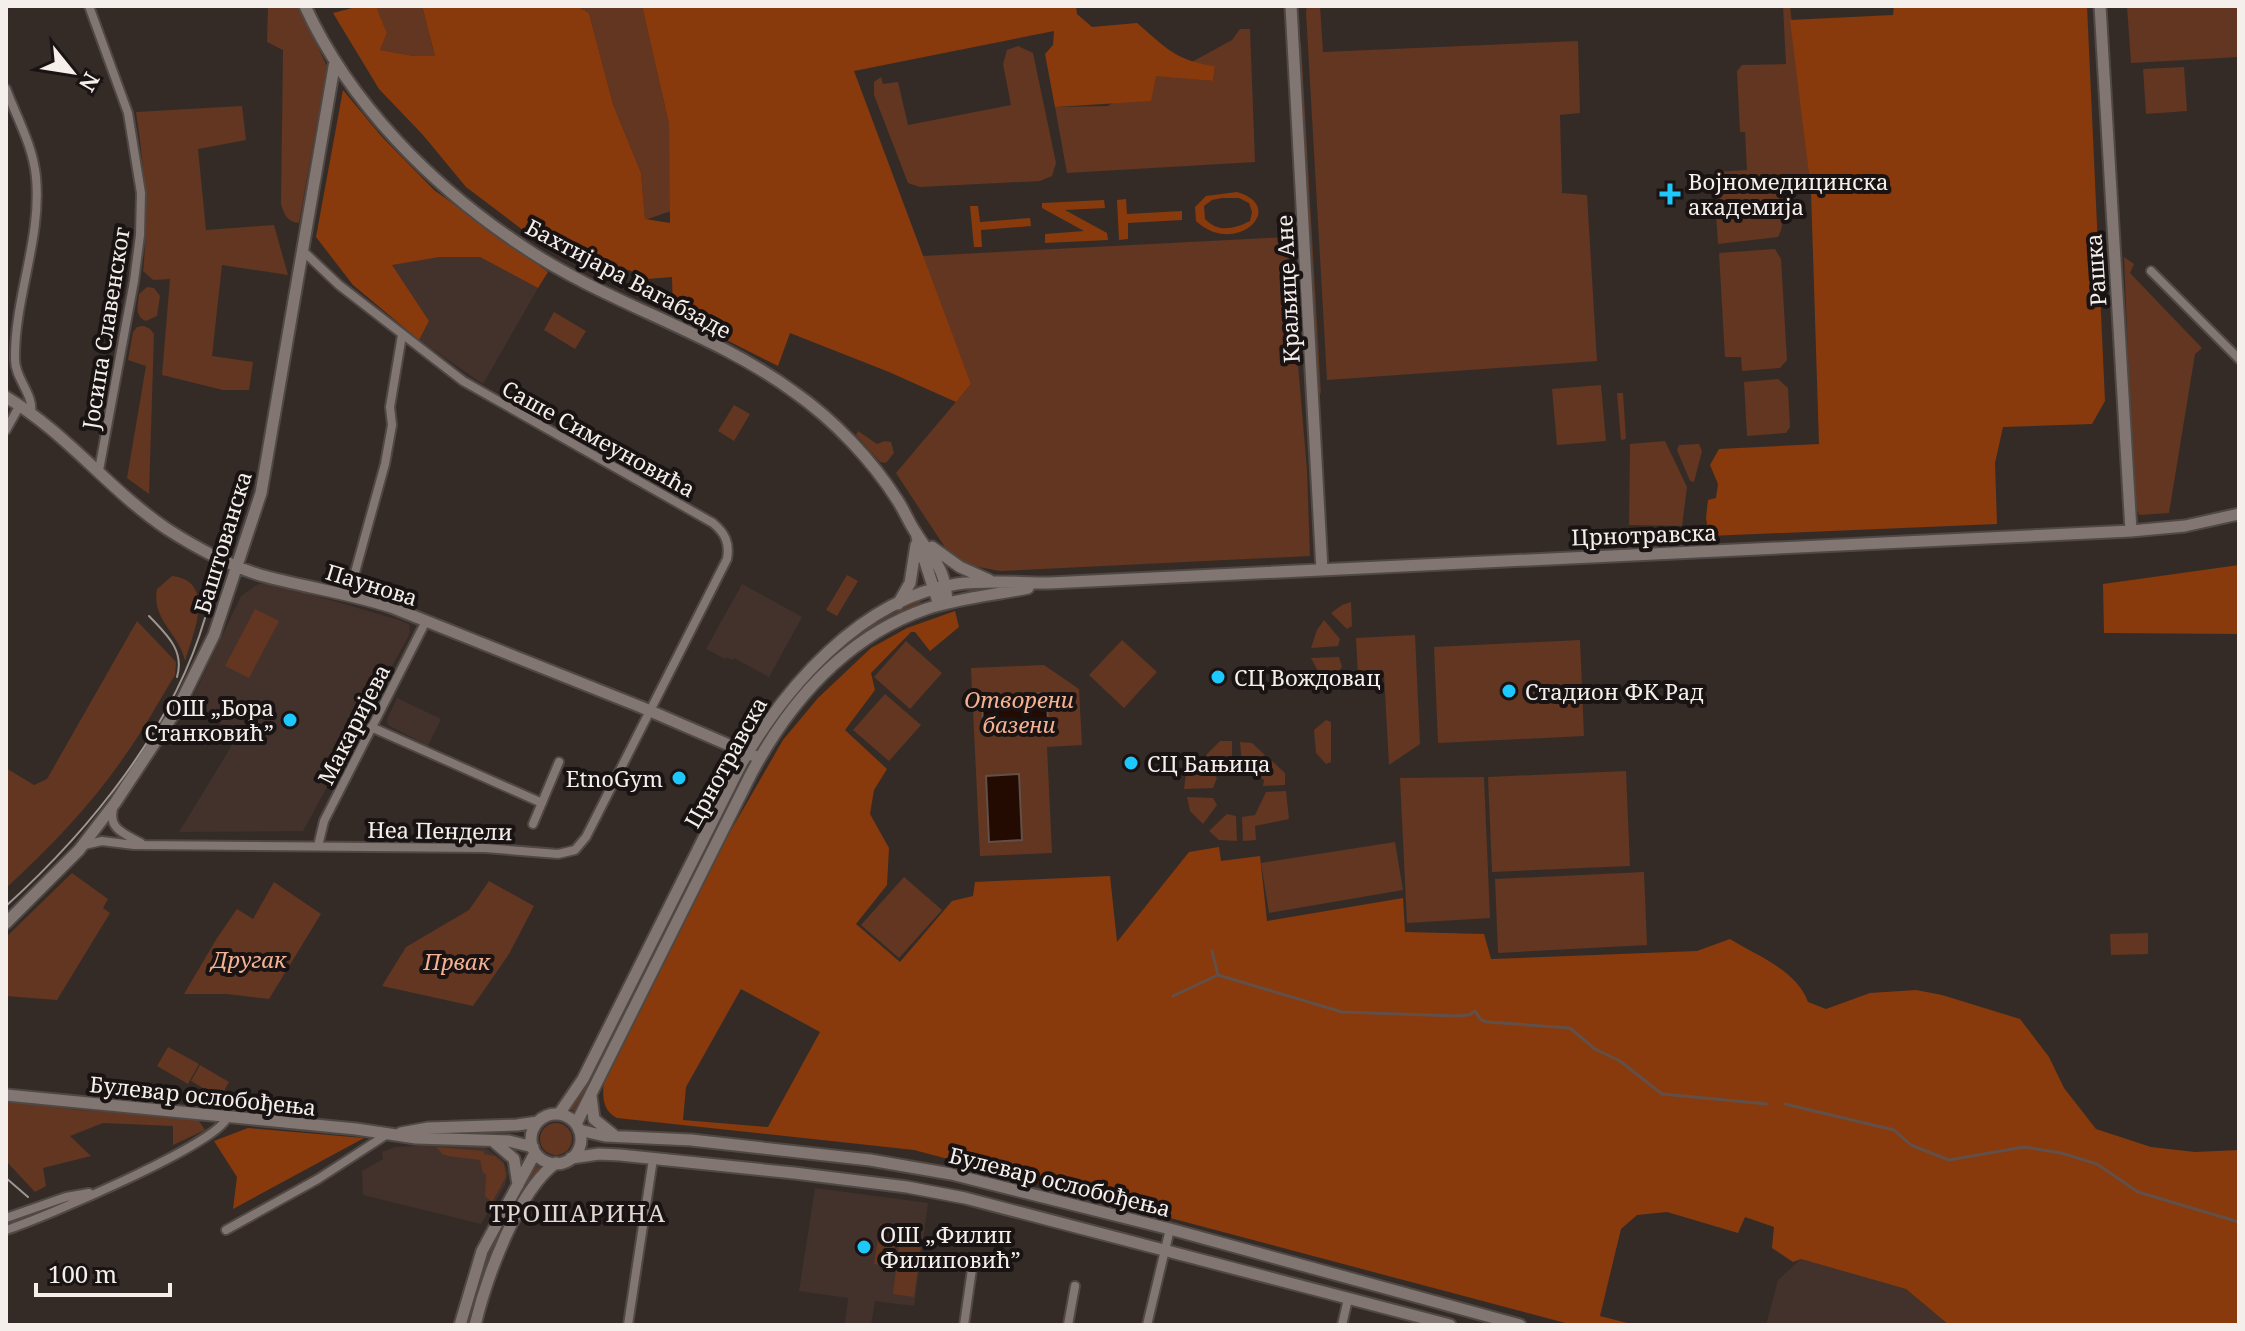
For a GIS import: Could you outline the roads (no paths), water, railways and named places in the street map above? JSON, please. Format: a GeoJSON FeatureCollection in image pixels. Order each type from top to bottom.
{"type":"FeatureCollection","features":[{"type":"Feature","properties":{"kind":"main road","name":"Бахтијара Вагабзаде"},"geometry":{"type":"LineString","coordinates":[[305,6],[335,61],[403,146],[469,208],[539,257],[760,369],[816,409],[881,477],[940,566],[943,604]]}},
{"type":"Feature","properties":{"kind":"main road","name":"Краљице Ане"},"geometry":{"type":"LineString","coordinates":[[1291,6],[1322,570]]}},
{"type":"Feature","properties":{"kind":"main road","name":"Рашка"},"geometry":{"type":"LineString","coordinates":[[2100,6],[2131,531]]}},
{"type":"Feature","properties":{"kind":"main road","name":"Баштованска"},"geometry":{"type":"LineString","coordinates":[[6,923],[83,845],[115,803],[163,733],[202,664],[238,566],[264,481],[335,61]]}},
{"type":"Feature","properties":{"kind":"main road","name":"Паунова"},"geometry":{"type":"LineString","coordinates":[[6,397],[25,409],[165,527],[238,566],[286,581],[349,594],[426,621],[753,756]]}},
{"type":"Feature","properties":{"kind":"main road","name":"Црнотравска"},"geometry":{"type":"LineString","coordinates":[[578,1127],[591,1091],[774,711],[810,670],[848,636],[898,604],[940,588],[997,582],[1049,583],[2131,531],[2185,526],[2239,514]]}},
{"type":"Feature","properties":{"kind":"main road"},"geometry":{"type":"LineString","coordinates":[[916,534],[970,573],[997,582]]}},
{"type":"Feature","properties":{"kind":"main road"},"geometry":{"type":"LineString","coordinates":[[898,604],[910,583],[916,534]]}},
{"type":"Feature","properties":{"kind":"main road","name":"Црнотравска"},"geometry":{"type":"LineString","coordinates":[[559,1114],[583,1079],[753,756],[795,705],[844,655],[884,626],[943,604],[1049,583]]}},
{"type":"Feature","properties":{"kind":"main road"},"geometry":{"type":"LineString","coordinates":[[591,1091],[594,1119],[617,1137]]}},
{"type":"Feature","properties":{"kind":"main road","name":"Булевар ослобођења"},"geometry":{"type":"LineString","coordinates":[[6,1095],[394,1133],[416,1138],[520,1143],[534,1150]]}},
{"type":"Feature","properties":{"kind":"main road"},"geometry":{"type":"LineString","coordinates":[[475,1325],[504,1238],[537,1184],[556,1163],[571,1158],[580,1144],[578,1127],[570,1118],[559,1114],[546,1116],[538,1122],[531,1136],[534,1150],[546,1161],[556,1163]]}},
{"type":"Feature","properties":{"kind":"main road","name":"Булевар ослобођења"},"geometry":{"type":"LineString","coordinates":[[394,1133],[538,1122]]}},
{"type":"Feature","properties":{"kind":"main road","name":"Булевар ослобођења"},"geometry":{"type":"LineString","coordinates":[[578,1127],[617,1137],[691,1140],[870,1160],[971,1178],[1520,1325]]}},
{"type":"Feature","properties":{"kind":"main road"},"geometry":{"type":"LineString","coordinates":[[492,1141],[514,1159],[518,1186]]}},
{"type":"Feature","properties":{"kind":"main road"},"geometry":{"type":"LineString","coordinates":[[771,1170],[773,1149]]}},
{"type":"Feature","properties":{"kind":"main road"},"geometry":{"type":"LineString","coordinates":[[460,1325],[482,1251],[534,1150]]}},
{"type":"Feature","properties":{"kind":"main road","name":"Булевар ослобођења"},"geometry":{"type":"LineString","coordinates":[[571,1158],[609,1154],[771,1170],[965,1198],[1452,1325]]}},
{"type":"Feature","properties":{"kind":"main road"},"geometry":{"type":"LineString","coordinates":[[867,1182],[870,1160]]}},
{"type":"Feature","properties":{"kind":"street","name":"Јосипа Славенског"},"geometry":{"type":"LineString","coordinates":[[89,6],[128,113],[141,193],[134,281],[99,470]]}},
{"type":"Feature","properties":{"kind":"street"},"geometry":{"type":"LineString","coordinates":[[6,89],[29,144],[36,175],[36,222],[21,297],[15,358],[17,373],[32,405],[6,430]]}},
{"type":"Feature","properties":{"kind":"street","name":"Саше Симеуновића"},"geometry":{"type":"LineString","coordinates":[[303,251],[339,285],[437,363],[489,398],[706,518],[722,531],[728,543],[727,559],[651,712]]}},
{"type":"Feature","properties":{"kind":"street"},"geometry":{"type":"LineString","coordinates":[[2151,271],[2239,359]]}},
{"type":"Feature","properties":{"kind":"street"},"geometry":{"type":"LineString","coordinates":[[349,594],[385,464],[392,425],[390,407],[402,335]]}},
{"type":"Feature","properties":{"kind":"street","name":"Макаријева"},"geometry":{"type":"LineString","coordinates":[[318,846],[320,829],[426,621]]}},
{"type":"Feature","properties":{"kind":"street","name":"Неа Пендели"},"geometry":{"type":"LineString","coordinates":[[83,845],[98,841],[123,845],[485,848],[558,854],[572,852],[586,837],[651,712]]}},
{"type":"Feature","properties":{"kind":"street"},"geometry":{"type":"LineString","coordinates":[[371,727],[542,803]]}},
{"type":"Feature","properties":{"kind":"street"},"geometry":{"type":"LineString","coordinates":[[533,824],[559,762]]}},
{"type":"Feature","properties":{"kind":"street"},"geometry":{"type":"LineString","coordinates":[[115,803],[111,814],[112,824],[145,844]]}},
{"type":"Feature","properties":{"kind":"street"},"geometry":{"type":"LineString","coordinates":[[10,1229],[71,1206],[194,1145],[220,1128],[227,1118]]}},
{"type":"Feature","properties":{"kind":"street"},"geometry":{"type":"LineString","coordinates":[[226,1230],[394,1133]]}},
{"type":"Feature","properties":{"kind":"street"},"geometry":{"type":"LineString","coordinates":[[628,1325],[653,1159]]}},
{"type":"Feature","properties":{"kind":"street"},"geometry":{"type":"LineString","coordinates":[[7,1217],[66,1197],[94,1193]]}},
{"type":"Feature","properties":{"kind":"street"},"geometry":{"type":"LineString","coordinates":[[1147,1325],[1170,1229]]}},
{"type":"Feature","properties":{"kind":"street"},"geometry":{"type":"LineString","coordinates":[[964,1325],[973,1262]]}},
{"type":"Feature","properties":{"kind":"street"},"geometry":{"type":"LineString","coordinates":[[1068,1325],[1075,1286]]}},
{"type":"Feature","properties":{"kind":"street"},"geometry":{"type":"LineString","coordinates":[[1342,1325],[1348,1299]]}},
{"type":"Feature","properties":{"kind":"street"},"geometry":{"type":"LineString","coordinates":[[1452,1325],[1458,1308]]}},
{"type":"Feature","properties":{"kind":"waterway"},"geometry":{"type":"LineString","coordinates":[[1212,951],[1218,975]]}},
{"type":"Feature","properties":{"kind":"waterway"},"geometry":{"type":"LineString","coordinates":[[1173,996],[1218,975],[1342,1012],[1456,1016],[1475,1011],[1481,1020],[1487,1022],[1570,1028],[1595,1049],[1620,1061],[1662,1094],[1767,1104]]}},
{"type":"Feature","properties":{"kind":"waterway"},"geometry":{"type":"LineString","coordinates":[[1785,1104],[1894,1130],[1911,1145],[1949,1160],[2024,1147],[2061,1153],[2097,1164],[2138,1192],[2239,1222]]}},
{"type":"Feature","properties":{"kind":"tram line"},"geometry":{"type":"LineString","coordinates":[[149,616],[176,651],[177,677]]}},
{"type":"Feature","properties":{"kind":"tram line"},"geometry":{"type":"LineString","coordinates":[[6,906],[68,844],[125,775],[172,699],[191,659],[205,618]]}},
{"type":"Feature","properties":{"kind":"tram line"},"geometry":{"type":"LineString","coordinates":[[6,1178],[28,1197]]}},
{"type":"Feature","properties":{"kind":"place","name":"Војномедицинска академија"},"geometry":{"type":"Point","coordinates":[1670,194]}},
{"type":"Feature","properties":{"kind":"place","name":"СЦ Вождовац"},"geometry":{"type":"Point","coordinates":[1218,677]}},
{"type":"Feature","properties":{"kind":"place","name":"Стадион ФК Рад"},"geometry":{"type":"Point","coordinates":[1509,691]}},
{"type":"Feature","properties":{"kind":"place","name":"ОШ „Бора Станковић”"},"geometry":{"type":"Point","coordinates":[290,720]}},
{"type":"Feature","properties":{"kind":"place","name":"СЦ Бањица"},"geometry":{"type":"Point","coordinates":[1131,763]}},
{"type":"Feature","properties":{"kind":"place","name":"EtnoGym"},"geometry":{"type":"Point","coordinates":[679,778]}},
{"type":"Feature","properties":{"kind":"place","name":"ОШ „Филип Филиповић”"},"geometry":{"type":"Point","coordinates":[864,1247]}},
{"type":"Feature","properties":{"kind":"district","name":"ТРОШАРИНА"},"geometry":{"type":"Point","coordinates":[578,1212]}},
{"type":"Feature","properties":{"kind":"park label","name":"Отворени базени"},"geometry":{"type":"Point","coordinates":[1019,712]}},
{"type":"Feature","properties":{"kind":"park label","name":"Другак"},"geometry":{"type":"Point","coordinates":[249,959]}},
{"type":"Feature","properties":{"kind":"park label","name":"Првак"},"geometry":{"type":"Point","coordinates":[457,961]}}]}
